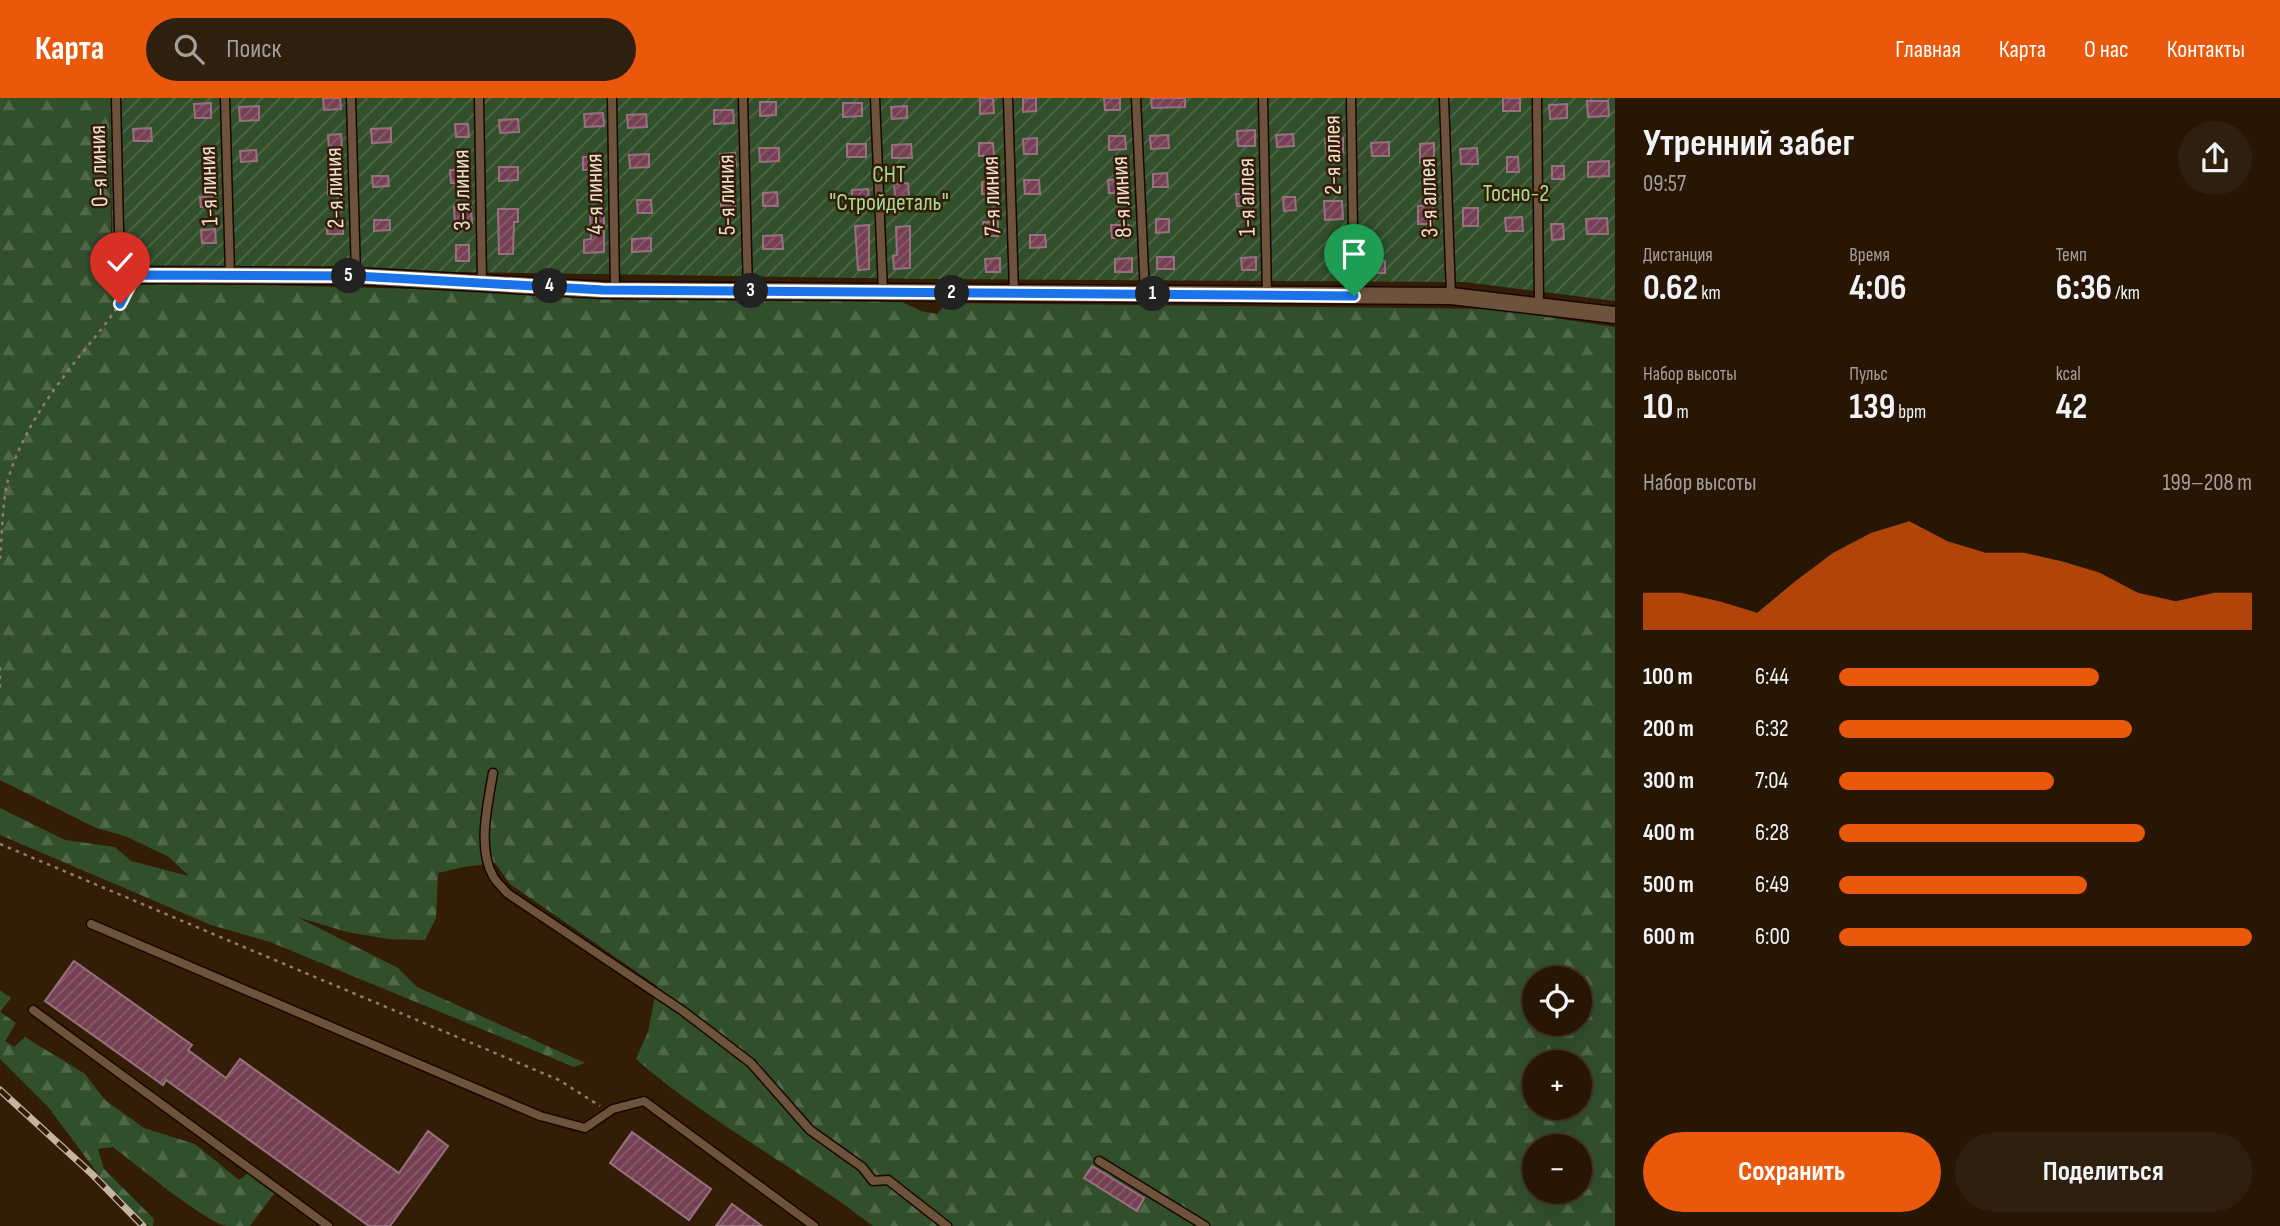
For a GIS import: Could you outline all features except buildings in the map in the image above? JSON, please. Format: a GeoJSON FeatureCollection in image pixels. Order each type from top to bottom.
{"type":"FeatureCollection","features":[{"type":"Feature","properties":{"kind":"street"},"geometry":{"type":"LineString","coordinates":[[128,275],[356,276],[615,290],[1451,296],[1615,315]]}},
{"type":"Feature","properties":{"kind":"lane","name":"0-я линия"},"geometry":{"type":"LineString","coordinates":[[116,98],[128,275]]}},
{"type":"Feature","properties":{"kind":"lane","name":"1-я линия"},"geometry":{"type":"LineString","coordinates":[[225,98],[230,274]]}},
{"type":"Feature","properties":{"kind":"lane","name":"2-я линия"},"geometry":{"type":"LineString","coordinates":[[351,98],[356,276]]}},
{"type":"Feature","properties":{"kind":"lane","name":"3-я линия"},"geometry":{"type":"LineString","coordinates":[[479,98],[482,282]]}},
{"type":"Feature","properties":{"kind":"lane","name":"4-я линия"},"geometry":{"type":"LineString","coordinates":[[612,98],[615,290]]}},
{"type":"Feature","properties":{"kind":"lane","name":"5-я линия"},"geometry":{"type":"LineString","coordinates":[[743,98],[748,291]]}},
{"type":"Feature","properties":{"kind":"lane"},"geometry":{"type":"LineString","coordinates":[[875,98],[883,292]]}},
{"type":"Feature","properties":{"kind":"lane","name":"7-я линия"},"geometry":{"type":"LineString","coordinates":[[1008,98],[1014,293]]}},
{"type":"Feature","properties":{"kind":"lane","name":"8-я линия"},"geometry":{"type":"LineString","coordinates":[[1136,98],[1145,294]]}},
{"type":"Feature","properties":{"kind":"lane","name":"1-я аллея"},"geometry":{"type":"LineString","coordinates":[[1263,98],[1267,295]]}},
{"type":"Feature","properties":{"kind":"lane","name":"2-я аллея"},"geometry":{"type":"LineString","coordinates":[[1351,98],[1354,296]]}},
{"type":"Feature","properties":{"kind":"lane","name":"3-я аллея"},"geometry":{"type":"LineString","coordinates":[[1444,98],[1451,296]]}},
{"type":"Feature","properties":{"kind":"lane"},"geometry":{"type":"LineString","coordinates":[[1537,98],[1539,305]]}},
{"type":"Feature","properties":{"kind":"lane"},"geometry":{"type":"LineString","coordinates":[[493,773],[485,818],[486,848],[492,876],[507,893],[683,1011],[751,1063],[810,1130],[862,1167],[873,1181],[888,1180],[947,1226]]}},
{"type":"Feature","properties":{"kind":"lane"},"geometry":{"type":"LineString","coordinates":[[90,924],[540,1116],[585,1128],[609,1111],[644,1101],[814,1226]]}},
{"type":"Feature","properties":{"kind":"lane"},"geometry":{"type":"LineString","coordinates":[[33,1010],[328,1226]]}},
{"type":"Feature","properties":{"kind":"lane"},"geometry":{"type":"LineString","coordinates":[[1099,1161],[1205,1226]]}},
{"type":"Feature","properties":{"kind":"path"},"geometry":{"type":"LineString","coordinates":[[0,559],[6,489],[19,449],[61,379],[120,304],[128,275]]}},
{"type":"Feature","properties":{"kind":"path"},"geometry":{"type":"LineString","coordinates":[[0,667],[0,688]]}},
{"type":"Feature","properties":{"kind":"path"},"geometry":{"type":"LineString","coordinates":[[0,844],[559,1080],[609,1111]]}},
{"type":"Feature","properties":{"kind":"green space"},"geometry":{"type":"Polygon","coordinates":[[[0,98],[109,98],[112,281],[902,302],[921,311],[937,314],[947,303],[1493,309],[1615,327],[1615,1226],[873,1226],[693,1104],[636,1059],[648,1032],[657,986],[510,884],[495,863],[438,873],[436,918],[425,940],[388,939],[347,932],[297,917],[398,968],[417,987],[585,1063],[574,1067],[270,942],[211,925],[0,835],[0,808],[65,840],[115,847],[131,861],[189,876],[169,857],[125,836],[96,828],[0,780],[0,98]]]}},
{"type":"Feature","properties":{"kind":"green space","name":"СНТ \"Стройдеталь\""},"geometry":{"type":"Polygon","coordinates":[[[109,98],[1615,98],[1615,301],[1464,282],[926,279],[113,267],[109,98]]]}},
{"type":"Feature","properties":{"kind":"green space"},"geometry":{"type":"Polygon","coordinates":[[[0,990],[11,998],[0,1012],[0,990]]]}},
{"type":"Feature","properties":{"kind":"green space"},"geometry":{"type":"Polygon","coordinates":[[[0,1012],[16,1023],[5,1041],[14,1047],[25,1037],[85,1074],[105,1100],[144,1128],[195,1144],[239,1180],[254,1168],[279,1187],[250,1226],[227,1226],[187,1204],[113,1147],[98,1149],[104,1169],[154,1219],[153,1226],[149,1226],[110,1190],[49,1108],[0,1059],[0,1012]]]}},
{"type":"Feature","properties":{"kind":"railway"},"geometry":{"type":"LineString","coordinates":[[0,1090],[93,1175],[143,1226]]}},
{"type":"Feature","properties":{"kind":"route"},"geometry":{"type":"LineString","coordinates":[[120,304],[135,275],[230,274],[356,276],[603,290],[1354,296]]}},
{"type":"Feature","properties":{"kind":"park label","name":"Тосно-2"},"geometry":{"type":"Point","coordinates":[1516,193]}}]}
